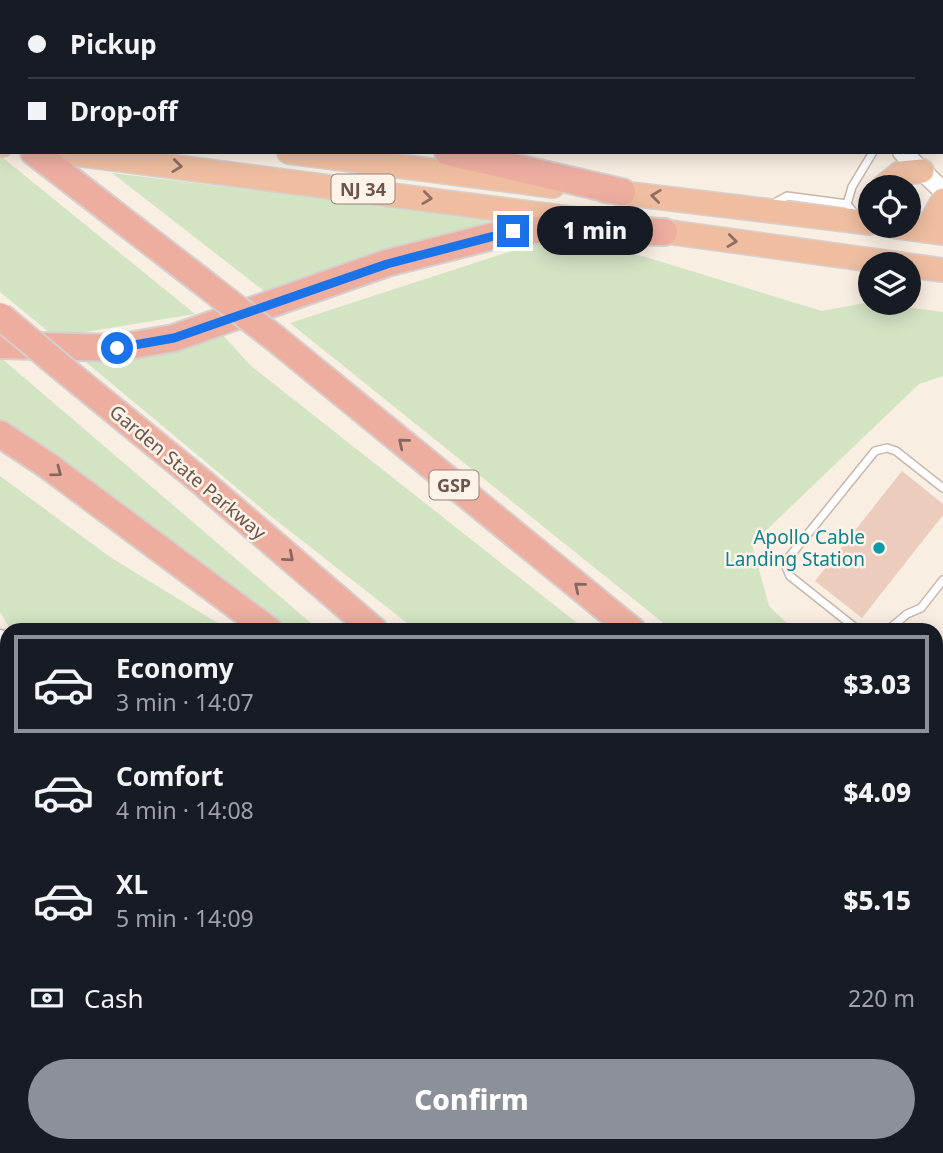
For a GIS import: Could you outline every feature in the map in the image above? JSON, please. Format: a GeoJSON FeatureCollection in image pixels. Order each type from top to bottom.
{"type":"FeatureCollection","features":[{"type":"Feature","properties":{"kind":"highway","name":"GSP"},"geometry":{"type":"LineString","coordinates":[[39,154],[61,163],[200,280],[623,623]]}},
{"type":"Feature","properties":{"kind":"highway","name":"NJ 34"},"geometry":{"type":"LineString","coordinates":[[304,154],[542,186],[622,192]]}},
{"type":"Feature","properties":{"kind":"highway"},"geometry":{"type":"LineString","coordinates":[[457,154],[622,192],[765,210],[858,216]]}},
{"type":"Feature","properties":{"kind":"highway","name":"NJ 34"},"geometry":{"type":"LineString","coordinates":[[61,163],[513,209],[943,270]]}},
{"type":"Feature","properties":{"kind":"highway"},"geometry":{"type":"LineString","coordinates":[[898,175],[922,172]]}},
{"type":"Feature","properties":{"kind":"highway"},"geometry":{"type":"LineString","coordinates":[[935,232],[943,200]]}},
{"type":"Feature","properties":{"kind":"highway"},"geometry":{"type":"LineString","coordinates":[[0,345],[77,349],[140,345],[174,338],[387,264],[513,231],[560,229],[664,232]]}},
{"type":"Feature","properties":{"kind":"highway","name":"Garden State Parkway"},"geometry":{"type":"LineString","coordinates":[[0,316],[203,482],[366,623]]}},
{"type":"Feature","properties":{"kind":"highway"},"geometry":{"type":"LineString","coordinates":[[0,434],[47,465],[259,623]]}},
{"type":"Feature","properties":{"kind":"street"},"geometry":{"type":"LineString","coordinates":[[904,154],[943,191]]}},
{"type":"Feature","properties":{"kind":"lane"},"geometry":{"type":"LineString","coordinates":[[859,175],[872,154]]}},
{"type":"Feature","properties":{"kind":"lane"},"geometry":{"type":"LineString","coordinates":[[858,177],[852,187],[858,212]]}},
{"type":"Feature","properties":{"kind":"lane"},"geometry":{"type":"LineString","coordinates":[[849,623],[790,576],[786,567],[790,556],[875,451],[887,448],[896,451],[943,488]]}},
{"type":"Feature","properties":{"kind":"lane"},"geometry":{"type":"LineString","coordinates":[[896,623],[907,614],[921,608],[943,580]]}},
{"type":"Feature","properties":{"kind":"green space"},"geometry":{"type":"Polygon","coordinates":[[[0,156],[195,314],[55,337],[0,292],[0,156]]]}},
{"type":"Feature","properties":{"kind":"green space"},"geometry":{"type":"Polygon","coordinates":[[[112,173],[496,219],[264,291],[112,173]]]}},
{"type":"Feature","properties":{"kind":"green space"},"geometry":{"type":"Polygon","coordinates":[[[539,242],[639,255],[822,311],[858,304],[858,315],[921,315],[921,309],[943,312],[943,376],[919,384],[752,544],[769,606],[787,623],[663,623],[290,323],[539,242]]]}},
{"type":"Feature","properties":{"kind":"green space"},"geometry":{"type":"Polygon","coordinates":[[[220,332],[250,365],[577,623],[407,623],[272,517],[81,358],[220,332]]]}},
{"type":"Feature","properties":{"kind":"green space"},"geometry":{"type":"Polygon","coordinates":[[[0,357],[311,623],[267,623],[0,432],[0,357]]]}},
{"type":"Feature","properties":{"kind":"green space"},"geometry":{"type":"Polygon","coordinates":[[[0,476],[110,557],[218,623],[7,623],[0,612],[0,476]]]}},
{"type":"Feature","properties":{"kind":"building","name":"Apollo Cable Landing Station"},"geometry":{"type":"Polygon","coordinates":[[[902,471],[943,504],[943,515],[862,618],[815,581],[902,471]]]}},
{"type":"Feature","properties":{"kind":"place","name":"Apollo Cable Landing Station"},"geometry":{"type":"Point","coordinates":[879,548]}},
{"type":"Feature","properties":{"kind":"route"},"geometry":{"type":"LineString","coordinates":[[117,348],[174,338],[387,264],[513,231]]}}]}
